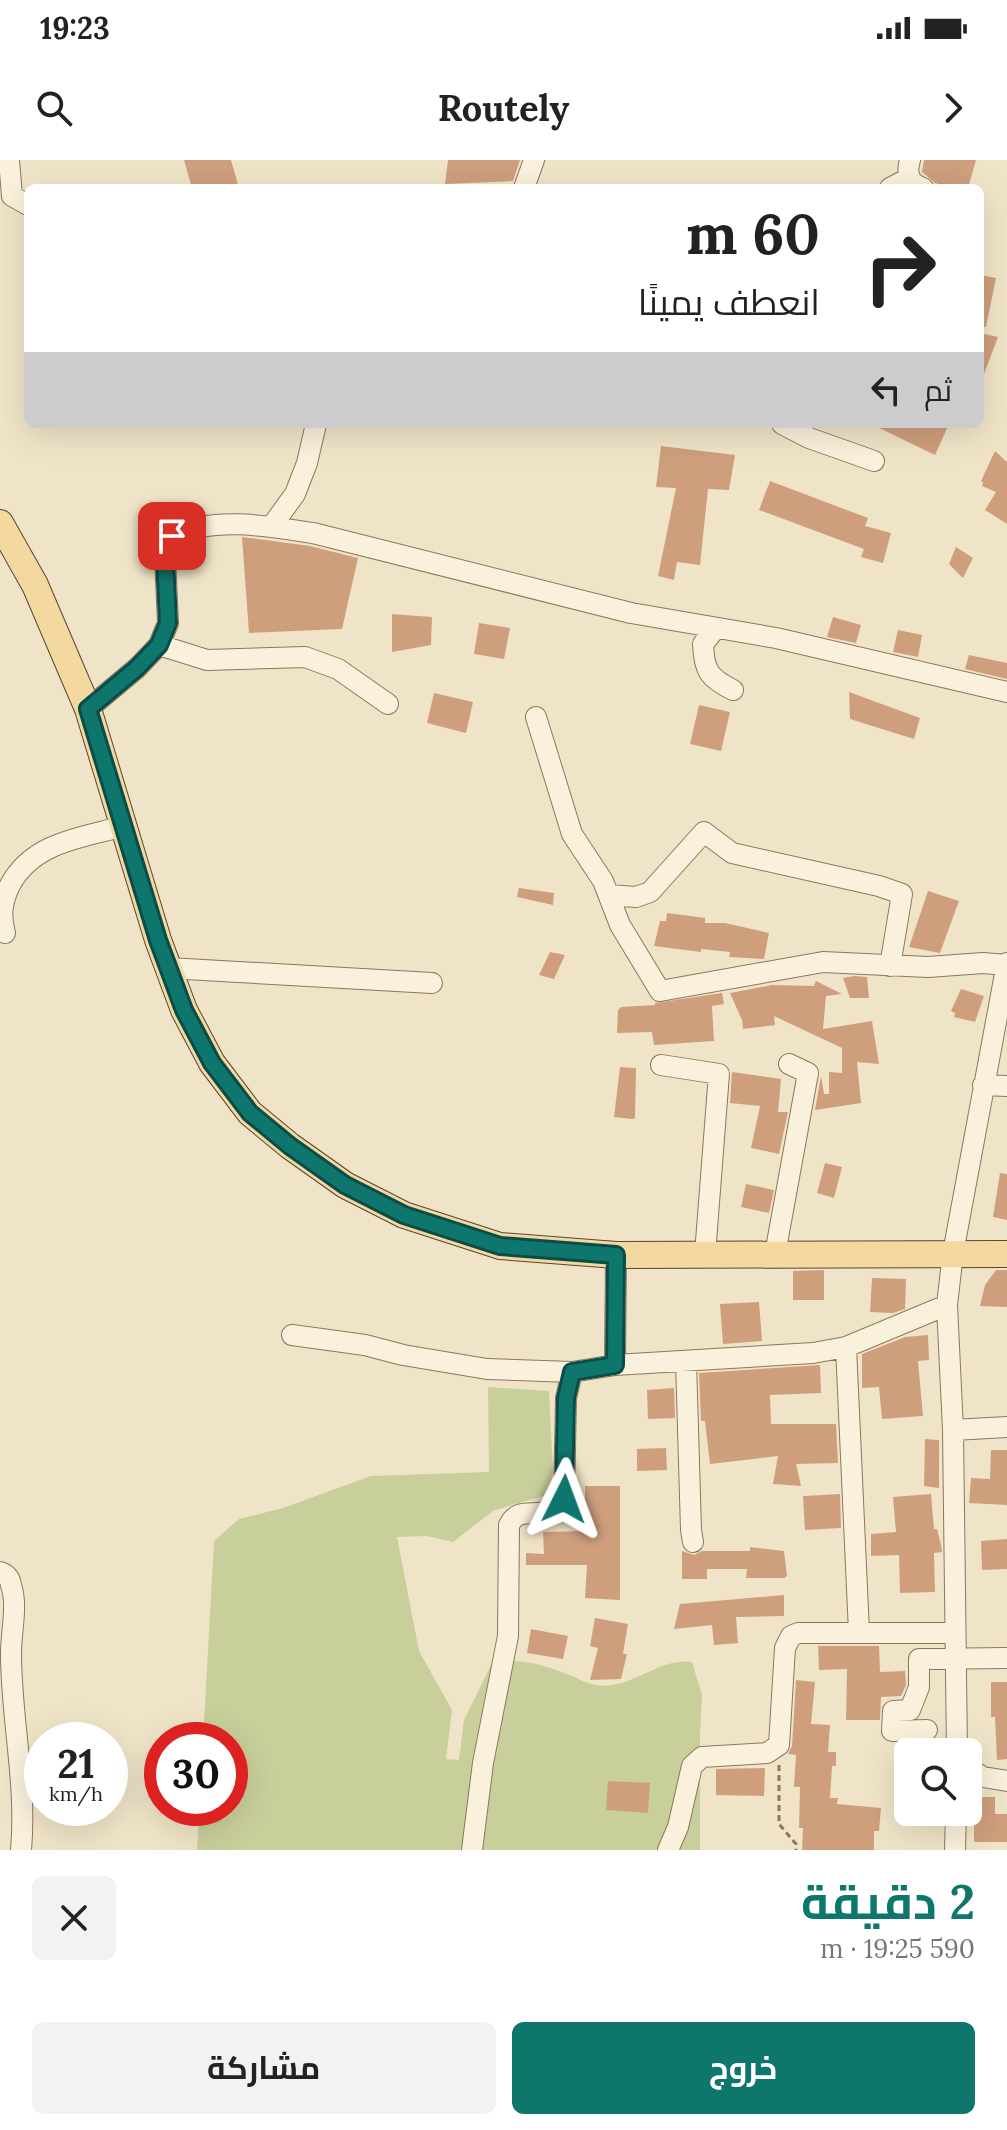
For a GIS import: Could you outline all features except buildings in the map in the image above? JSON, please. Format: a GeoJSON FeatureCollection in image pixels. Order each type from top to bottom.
{"type":"FeatureCollection","features":[{"type":"Feature","properties":{"kind":"main road"},"geometry":{"type":"LineString","coordinates":[[0,523],[35,585],[88,709],[168,968],[184,1010],[212,1063],[250,1113],[290,1146],[345,1185],[404,1215],[500,1246],[616,1255],[1007,1254]]}},
{"type":"Feature","properties":{"kind":"street"},"geometry":{"type":"LineString","coordinates":[[9,160],[13,198]]}},
{"type":"Feature","properties":{"kind":"street"},"geometry":{"type":"LineString","coordinates":[[525,184],[534,160]]}},
{"type":"Feature","properties":{"kind":"street"},"geometry":{"type":"LineString","coordinates":[[271,527],[295,494],[307,463],[315,428]]}},
{"type":"Feature","properties":{"kind":"street"},"geometry":{"type":"LineString","coordinates":[[790,428],[874,461]]}},
{"type":"Feature","properties":{"kind":"street"},"geometry":{"type":"LineString","coordinates":[[88,709],[159,645],[168,623],[165,558],[172,536],[200,527],[232,525],[271,527],[343,540],[631,613],[776,638],[1007,692]]}},
{"type":"Feature","properties":{"kind":"street"},"geometry":{"type":"LineString","coordinates":[[716,628],[703,644],[703,661],[713,680],[733,690]]}},
{"type":"Feature","properties":{"kind":"street"},"geometry":{"type":"LineString","coordinates":[[159,645],[207,660],[305,657],[338,669],[388,704]]}},
{"type":"Feature","properties":{"kind":"street"},"geometry":{"type":"LineString","coordinates":[[536,717],[572,834],[603,881],[620,925],[660,991],[823,962],[928,967],[1007,964],[953,1253],[947,1305],[953,1430],[957,1738]]}},
{"type":"Feature","properties":{"kind":"street"},"geometry":{"type":"LineString","coordinates":[[5,933],[1,920],[3,902],[19,869],[33,856],[53,846],[124,826]]}},
{"type":"Feature","properties":{"kind":"street"},"geometry":{"type":"LineString","coordinates":[[609,895],[636,897],[650,892],[704,832],[732,853],[902,894],[890,966]]}},
{"type":"Feature","properties":{"kind":"street"},"geometry":{"type":"LineString","coordinates":[[168,968],[432,983]]}},
{"type":"Feature","properties":{"kind":"street"},"geometry":{"type":"LineString","coordinates":[[775,1254],[808,1073],[789,1064]]}},
{"type":"Feature","properties":{"kind":"street"},"geometry":{"type":"LineString","coordinates":[[661,1065],[719,1074],[705,1254]]}},
{"type":"Feature","properties":{"kind":"street"},"geometry":{"type":"LineString","coordinates":[[983,1085],[1007,1086]]}},
{"type":"Feature","properties":{"kind":"street"},"geometry":{"type":"LineString","coordinates":[[615,1365],[616,1255]]}},
{"type":"Feature","properties":{"kind":"street"},"geometry":{"type":"LineString","coordinates":[[292,1335],[365,1345],[487,1369],[572,1372],[615,1365],[813,1353],[846,1347],[947,1305]]}},
{"type":"Feature","properties":{"kind":"street"},"geometry":{"type":"LineString","coordinates":[[846,1347],[859,1632]]}},
{"type":"Feature","properties":{"kind":"street"},"geometry":{"type":"LineString","coordinates":[[686,1361],[693,1542]]}},
{"type":"Feature","properties":{"kind":"street"},"geometry":{"type":"LineString","coordinates":[[472,1850],[483,1763],[508,1636],[509,1525],[513,1518],[522,1513],[547,1514],[557,1509],[564,1499],[566,1398],[572,1372]]}},
{"type":"Feature","properties":{"kind":"street"},"geometry":{"type":"LineString","coordinates":[[953,1430],[1007,1427]]}},
{"type":"Feature","properties":{"kind":"street"},"geometry":{"type":"LineString","coordinates":[[0,1572],[5,1573],[11,1582],[14,1603],[11,1653],[24,1798],[21,1850]]}},
{"type":"Feature","properties":{"kind":"street"},"geometry":{"type":"LineString","coordinates":[[668,1850],[678,1827],[690,1773],[696,1761],[702,1757],[767,1753],[779,1745],[785,1648],[791,1636],[798,1633],[955,1633]]}},
{"type":"Feature","properties":{"kind":"street"},"geometry":{"type":"LineString","coordinates":[[927,1730],[892,1731],[893,1711],[910,1710],[919,1687],[919,1659],[1007,1658]]}},
{"type":"Feature","properties":{"kind":"street"},"geometry":{"type":"LineString","coordinates":[[982,1776],[1007,1781]]}},
{"type":"Feature","properties":{"kind":"street"},"geometry":{"type":"LineString","coordinates":[[955,1850],[956,1826]]}},
{"type":"Feature","properties":{"kind":"path"},"geometry":{"type":"LineString","coordinates":[[779,1745],[779,1824],[796,1844],[796,1850]]}},
{"type":"Feature","properties":{"kind":"green space"},"geometry":{"type":"Polygon","coordinates":[[[488,1387],[549,1391],[553,1472],[546,1495],[493,1511],[453,1542],[427,1536],[397,1537],[419,1651],[452,1710],[446,1759],[459,1760],[464,1720],[492,1663],[532,1663],[592,1684],[608,1686],[668,1664],[692,1662],[702,1695],[700,1850],[197,1850],[198,1826],[248,1826],[248,1722],[204,1722],[214,1541],[239,1519],[283,1508],[371,1476],[489,1472],[488,1387]]]}},
{"type":"Feature","properties":{"kind":"route"},"geometry":{"type":"LineString","coordinates":[[172,536],[165,558],[168,623],[159,645],[88,709],[158,940],[184,1010],[212,1063],[250,1113],[345,1185],[404,1215],[500,1246],[616,1255],[613,1316],[615,1365],[572,1372],[566,1398],[564,1499]]}}]}
